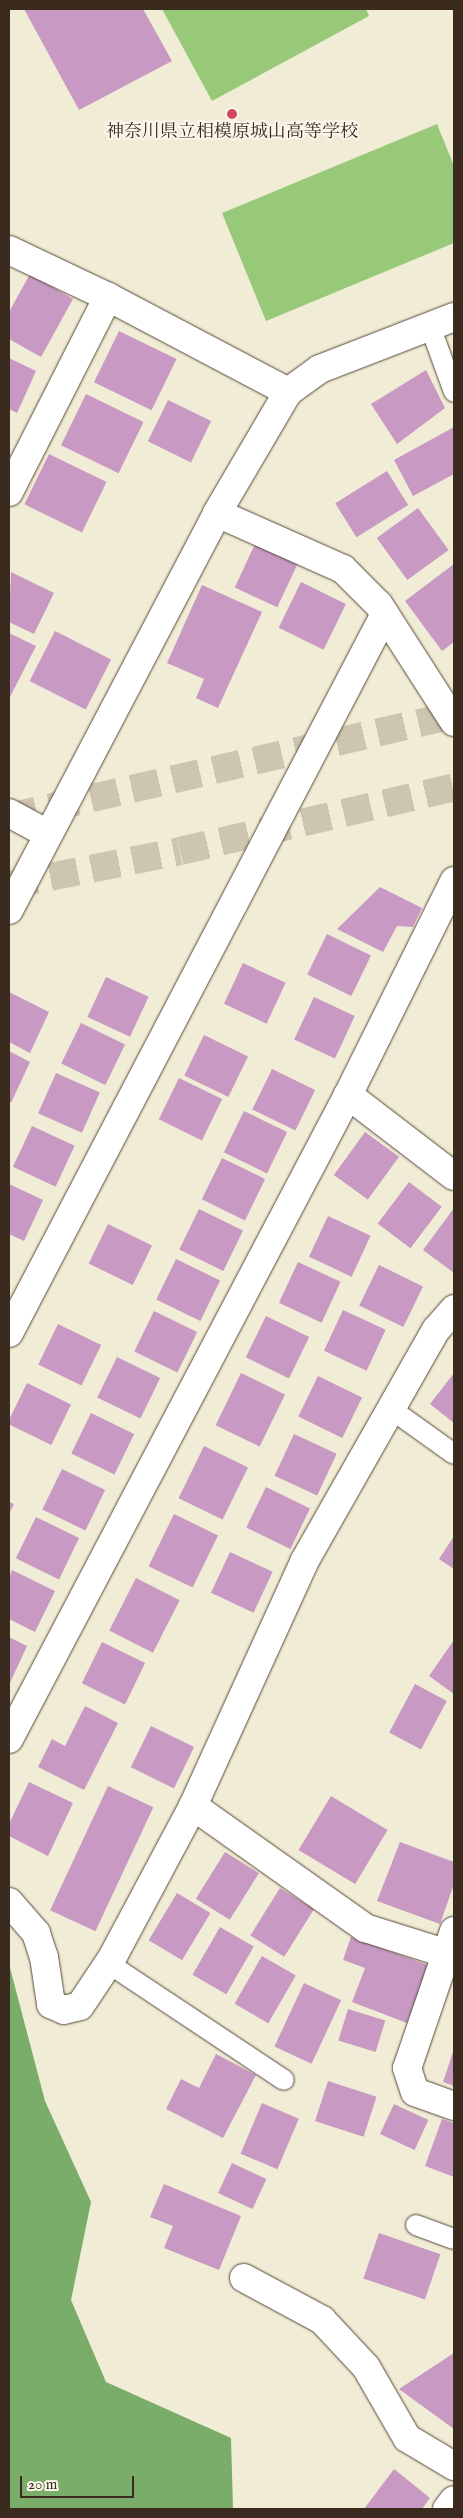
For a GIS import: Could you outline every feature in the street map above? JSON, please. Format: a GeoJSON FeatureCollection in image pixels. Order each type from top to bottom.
{"type":"FeatureCollection","features":[{"type":"Feature","properties":{"kind":"street"},"geometry":{"type":"LineString","coordinates":[[9,250],[108,297],[288,392]]}},
{"type":"Feature","properties":{"kind":"street"},"geometry":{"type":"LineString","coordinates":[[9,492],[108,297]]}},
{"type":"Feature","properties":{"kind":"street"},"geometry":{"type":"LineString","coordinates":[[9,910],[216,514],[288,392],[320,369],[442,322]]}},
{"type":"Feature","properties":{"kind":"street"},"geometry":{"type":"LineString","coordinates":[[216,514],[342,568],[385,614],[454,722]]}},
{"type":"Feature","properties":{"kind":"street"},"geometry":{"type":"LineString","coordinates":[[9,1333],[385,614]]}},
{"type":"Feature","properties":{"kind":"street"},"geometry":{"type":"LineString","coordinates":[[9,813],[48,834]]}},
{"type":"Feature","properties":{"kind":"street"},"geometry":{"type":"LineString","coordinates":[[9,1739],[348,1095],[454,881]]}},
{"type":"Feature","properties":{"kind":"street"},"geometry":{"type":"LineString","coordinates":[[348,1095],[454,1176]]}},
{"type":"Feature","properties":{"kind":"street"},"geometry":{"type":"LineString","coordinates":[[9,1902],[36,1933],[44,1957],[50,2004],[64,2010],[80,2006],[108,1963],[193,1806],[304,1562],[436,1330],[454,1309]]}},
{"type":"Feature","properties":{"kind":"street"},"geometry":{"type":"LineString","coordinates":[[193,1806],[365,1928],[451,1947],[407,2068],[415,2092],[454,2106]]}},
{"type":"Feature","properties":{"kind":"street"},"geometry":{"type":"LineString","coordinates":[[244,2278],[322,2320],[366,2367],[407,2438],[454,2466]]}},
{"type":"Feature","properties":{"kind":"street"},"geometry":{"type":"LineString","coordinates":[[447,2509],[454,2500]]}},
{"type":"Feature","properties":{"kind":"lane"},"geometry":{"type":"LineString","coordinates":[[442,322],[454,392]]}},
{"type":"Feature","properties":{"kind":"lane"},"geometry":{"type":"LineString","coordinates":[[391,1409],[454,1454]]}},
{"type":"Feature","properties":{"kind":"lane"},"geometry":{"type":"LineString","coordinates":[[108,1963],[284,2080]]}},
{"type":"Feature","properties":{"kind":"lane"},"geometry":{"type":"LineString","coordinates":[[416,2225],[454,2239]]}},
{"type":"Feature","properties":{"kind":"green space"},"geometry":{"type":"Polygon","coordinates":[[[162,9],[366,9],[369,16],[212,101],[162,9]]]}},
{"type":"Feature","properties":{"kind":"green space"},"geometry":{"type":"Polygon","coordinates":[[[437,124],[454,166],[454,243],[266,321],[222,213],[437,124]]]}},
{"type":"Feature","properties":{"kind":"green space"},"geometry":{"type":"Polygon","coordinates":[[[9,1964],[45,2101],[91,2202],[71,2300],[106,2382],[231,2438],[233,2509],[9,2509],[9,1964]]]}},
{"type":"Feature","properties":{"kind":"building"},"geometry":{"type":"Polygon","coordinates":[[[24,9],[143,9],[172,61],[79,110],[24,9]]]}},
{"type":"Feature","properties":{"kind":"building"},"geometry":{"type":"Polygon","coordinates":[[[30,274],[73,299],[41,357],[9,339],[9,312],[30,274]]]}},
{"type":"Feature","properties":{"kind":"building"},"geometry":{"type":"Polygon","coordinates":[[[119,331],[177,359],[152,410],[94,382],[119,331]]]}},
{"type":"Feature","properties":{"kind":"building"},"geometry":{"type":"Polygon","coordinates":[[[9,358],[36,371],[17,413],[9,409],[9,358]]]}},
{"type":"Feature","properties":{"kind":"building"},"geometry":{"type":"Polygon","coordinates":[[[426,370],[445,408],[397,444],[371,404],[426,370]]]}},
{"type":"Feature","properties":{"kind":"building"},"geometry":{"type":"Polygon","coordinates":[[[86,394],[144,422],[119,473],[61,445],[86,394]]]}},
{"type":"Feature","properties":{"kind":"building"},"geometry":{"type":"Polygon","coordinates":[[[168,400],[211,421],[191,462],[148,441],[168,400]]]}},
{"type":"Feature","properties":{"kind":"building"},"geometry":{"type":"Polygon","coordinates":[[[454,427],[454,474],[413,496],[394,460],[454,427]]]}},
{"type":"Feature","properties":{"kind":"building"},"geometry":{"type":"Polygon","coordinates":[[[49,454],[107,482],[82,532],[24,504],[49,454]]]}},
{"type":"Feature","properties":{"kind":"building"},"geometry":{"type":"Polygon","coordinates":[[[387,471],[408,505],[356,537],[335,503],[387,471]]]}},
{"type":"Feature","properties":{"kind":"building"},"geometry":{"type":"Polygon","coordinates":[[[418,508],[449,550],[407,580],[377,538],[418,508]]]}},
{"type":"Feature","properties":{"kind":"building"},"geometry":{"type":"Polygon","coordinates":[[[255,544],[298,564],[277,607],[235,588],[255,544]]]}},
{"type":"Feature","properties":{"kind":"building"},"geometry":{"type":"Polygon","coordinates":[[[454,564],[454,642],[442,651],[405,601],[454,564]]]}},
{"type":"Feature","properties":{"kind":"building"},"geometry":{"type":"Polygon","coordinates":[[[11,572],[54,593],[34,634],[9,622],[11,572]]]}},
{"type":"Feature","properties":{"kind":"building"},"geometry":{"type":"Polygon","coordinates":[[[301,582],[346,604],[324,650],[279,628],[301,582]]]}},
{"type":"Feature","properties":{"kind":"building"},"geometry":{"type":"Polygon","coordinates":[[[202,585],[262,612],[218,708],[196,698],[204,679],[167,663],[202,585]]]}},
{"type":"Feature","properties":{"kind":"building"},"geometry":{"type":"Polygon","coordinates":[[[55,631],[111,660],[86,709],[30,681],[55,631]]]}},
{"type":"Feature","properties":{"kind":"building"},"geometry":{"type":"Polygon","coordinates":[[[9,633],[36,646],[10,697],[9,696],[9,633]]]}},
{"type":"Feature","properties":{"kind":"building"},"geometry":{"type":"Polygon","coordinates":[[[380,887],[422,908],[413,927],[397,926],[383,952],[337,929],[380,887]]]}},
{"type":"Feature","properties":{"kind":"building"},"geometry":{"type":"Polygon","coordinates":[[[327,934],[371,955],[351,996],[307,974],[327,934]]]}},
{"type":"Feature","properties":{"kind":"building"},"geometry":{"type":"Polygon","coordinates":[[[243,963],[286,983],[267,1024],[224,1004],[243,963]]]}},
{"type":"Feature","properties":{"kind":"building"},"geometry":{"type":"Polygon","coordinates":[[[106,977],[149,997],[130,1037],[87,1017],[106,977]]]}},
{"type":"Feature","properties":{"kind":"building"},"geometry":{"type":"Polygon","coordinates":[[[9,992],[49,1012],[30,1053],[9,1042],[9,992]]]}},
{"type":"Feature","properties":{"kind":"building"},"geometry":{"type":"Polygon","coordinates":[[[314,997],[355,1016],[335,1059],[294,1040],[314,997]]]}},
{"type":"Feature","properties":{"kind":"building"},"geometry":{"type":"Polygon","coordinates":[[[81,1023],[125,1044],[105,1085],[61,1063],[81,1023]]]}},
{"type":"Feature","properties":{"kind":"building"},"geometry":{"type":"Polygon","coordinates":[[[204,1035],[248,1056],[228,1097],[184,1075],[204,1035]]]}},
{"type":"Feature","properties":{"kind":"building"},"geometry":{"type":"Polygon","coordinates":[[[9,1051],[30,1062],[11,1103],[9,1101],[9,1051]]]}},
{"type":"Feature","properties":{"kind":"building"},"geometry":{"type":"Polygon","coordinates":[[[272,1069],[315,1090],[295,1130],[252,1109],[272,1069]]]}},
{"type":"Feature","properties":{"kind":"building"},"geometry":{"type":"Polygon","coordinates":[[[56,1073],[100,1093],[82,1133],[38,1113],[56,1073]]]}},
{"type":"Feature","properties":{"kind":"building"},"geometry":{"type":"Polygon","coordinates":[[[179,1078],[222,1099],[202,1140],[159,1119],[179,1078]]]}},
{"type":"Feature","properties":{"kind":"building"},"geometry":{"type":"Polygon","coordinates":[[[244,1111],[287,1132],[267,1173],[224,1152],[244,1111]]]}},
{"type":"Feature","properties":{"kind":"building"},"geometry":{"type":"Polygon","coordinates":[[[32,1126],[75,1146],[56,1187],[13,1167],[32,1126]]]}},
{"type":"Feature","properties":{"kind":"building"},"geometry":{"type":"Polygon","coordinates":[[[365,1132],[399,1157],[368,1200],[334,1175],[365,1132]]]}},
{"type":"Feature","properties":{"kind":"building"},"geometry":{"type":"Polygon","coordinates":[[[222,1158],[265,1179],[245,1220],[202,1199],[222,1158]]]}},
{"type":"Feature","properties":{"kind":"building"},"geometry":{"type":"Polygon","coordinates":[[[409,1182],[442,1207],[410,1248],[378,1224],[409,1182]]]}},
{"type":"Feature","properties":{"kind":"building"},"geometry":{"type":"Polygon","coordinates":[[[9,1184],[43,1200],[24,1241],[9,1234],[9,1184]]]}},
{"type":"Feature","properties":{"kind":"building"},"geometry":{"type":"Polygon","coordinates":[[[454,1208],[454,1273],[423,1250],[454,1208]]]}},
{"type":"Feature","properties":{"kind":"building"},"geometry":{"type":"Polygon","coordinates":[[[199,1209],[243,1230],[223,1271],[179,1249],[199,1209]]]}},
{"type":"Feature","properties":{"kind":"building"},"geometry":{"type":"Polygon","coordinates":[[[328,1216],[371,1236],[352,1277],[309,1257],[328,1216]]]}},
{"type":"Feature","properties":{"kind":"building"},"geometry":{"type":"Polygon","coordinates":[[[108,1224],[152,1245],[133,1285],[89,1264],[108,1224]]]}},
{"type":"Feature","properties":{"kind":"building"},"geometry":{"type":"Polygon","coordinates":[[[176,1259],[220,1280],[200,1321],[156,1299],[176,1259]]]}},
{"type":"Feature","properties":{"kind":"building"},"geometry":{"type":"Polygon","coordinates":[[[298,1262],[341,1282],[322,1323],[279,1303],[298,1262]]]}},
{"type":"Feature","properties":{"kind":"building"},"geometry":{"type":"Polygon","coordinates":[[[379,1265],[423,1286],[403,1327],[359,1305],[379,1265]]]}},
{"type":"Feature","properties":{"kind":"building"},"geometry":{"type":"Polygon","coordinates":[[[343,1310],[386,1330],[367,1371],[324,1351],[343,1310]]]}},
{"type":"Feature","properties":{"kind":"building"},"geometry":{"type":"Polygon","coordinates":[[[154,1311],[197,1332],[177,1372],[134,1351],[154,1311]]]}},
{"type":"Feature","properties":{"kind":"building"},"geometry":{"type":"Polygon","coordinates":[[[266,1316],[309,1337],[289,1378],[246,1357],[266,1316]]]}},
{"type":"Feature","properties":{"kind":"building"},"geometry":{"type":"Polygon","coordinates":[[[58,1324],[101,1345],[81,1385],[38,1364],[58,1324]]]}},
{"type":"Feature","properties":{"kind":"building"},"geometry":{"type":"Polygon","coordinates":[[[117,1357],[160,1378],[140,1418],[97,1397],[117,1357]]]}},
{"type":"Feature","properties":{"kind":"building"},"geometry":{"type":"Polygon","coordinates":[[[241,1373],[285,1394],[260,1447],[216,1425],[241,1373]]]}},
{"type":"Feature","properties":{"kind":"building"},"geometry":{"type":"Polygon","coordinates":[[[454,1373],[454,1423],[430,1404],[454,1373]]]}},
{"type":"Feature","properties":{"kind":"building"},"geometry":{"type":"Polygon","coordinates":[[[318,1376],[362,1397],[342,1438],[298,1416],[318,1376]]]}},
{"type":"Feature","properties":{"kind":"building"},"geometry":{"type":"Polygon","coordinates":[[[27,1383],[71,1404],[51,1445],[9,1424],[9,1420],[27,1383]]]}},
{"type":"Feature","properties":{"kind":"building"},"geometry":{"type":"Polygon","coordinates":[[[91,1413],[134,1434],[114,1474],[71,1453],[91,1413]]]}},
{"type":"Feature","properties":{"kind":"building"},"geometry":{"type":"Polygon","coordinates":[[[294,1434],[337,1454],[317,1496],[275,1476],[294,1434]]]}},
{"type":"Feature","properties":{"kind":"building"},"geometry":{"type":"Polygon","coordinates":[[[204,1446],[248,1467],[223,1520],[179,1498],[204,1446]]]}},
{"type":"Feature","properties":{"kind":"building"},"geometry":{"type":"Polygon","coordinates":[[[62,1469],[105,1490],[85,1530],[42,1509],[62,1469]]]}},
{"type":"Feature","properties":{"kind":"building"},"geometry":{"type":"Polygon","coordinates":[[[266,1487],[310,1508],[290,1549],[246,1527],[266,1487]]]}},
{"type":"Feature","properties":{"kind":"building"},"geometry":{"type":"Polygon","coordinates":[[[9,1502],[14,1504],[9,1514],[9,1502]]]}},
{"type":"Feature","properties":{"kind":"building"},"geometry":{"type":"Polygon","coordinates":[[[174,1514],[218,1535],[193,1588],[149,1566],[174,1514]]]}},
{"type":"Feature","properties":{"kind":"building"},"geometry":{"type":"Polygon","coordinates":[[[36,1517],[79,1538],[59,1579],[16,1558],[36,1517]]]}},
{"type":"Feature","properties":{"kind":"building"},"geometry":{"type":"Polygon","coordinates":[[[454,1536],[454,1569],[439,1559],[454,1536]]]}},
{"type":"Feature","properties":{"kind":"building"},"geometry":{"type":"Polygon","coordinates":[[[230,1552],[273,1572],[254,1613],[211,1593],[230,1552]]]}},
{"type":"Feature","properties":{"kind":"building"},"geometry":{"type":"Polygon","coordinates":[[[12,1570],[55,1591],[35,1632],[9,1619],[9,1578],[12,1570]]]}},
{"type":"Feature","properties":{"kind":"building"},"geometry":{"type":"Polygon","coordinates":[[[136,1578],[180,1600],[153,1653],[109,1631],[136,1578]]]}},
{"type":"Feature","properties":{"kind":"building"},"geometry":{"type":"Polygon","coordinates":[[[9,1637],[27,1646],[9,1685],[9,1637]]]}},
{"type":"Feature","properties":{"kind":"building"},"geometry":{"type":"Polygon","coordinates":[[[454,1640],[454,1694],[429,1676],[454,1640]]]}},
{"type":"Feature","properties":{"kind":"building"},"geometry":{"type":"Polygon","coordinates":[[[102,1642],[145,1663],[125,1704],[82,1683],[102,1642]]]}},
{"type":"Feature","properties":{"kind":"building"},"geometry":{"type":"Polygon","coordinates":[[[415,1684],[447,1701],[421,1749],[389,1733],[415,1684]]]}},
{"type":"Feature","properties":{"kind":"building"},"geometry":{"type":"Polygon","coordinates":[[[85,1706],[118,1723],[84,1790],[38,1767],[52,1739],[65,1746],[85,1706]]]}},
{"type":"Feature","properties":{"kind":"building"},"geometry":{"type":"Polygon","coordinates":[[[151,1726],[194,1747],[174,1788],[131,1767],[151,1726]]]}},
{"type":"Feature","properties":{"kind":"building"},"geometry":{"type":"Polygon","coordinates":[[[29,1782],[73,1803],[48,1856],[9,1836],[9,1824],[29,1782]]]}},
{"type":"Feature","properties":{"kind":"building"},"geometry":{"type":"Polygon","coordinates":[[[108,1786],[153,1807],[95,1931],[50,1910],[108,1786]]]}},
{"type":"Feature","properties":{"kind":"building"},"geometry":{"type":"Polygon","coordinates":[[[331,1796],[388,1830],[355,1884],[299,1850],[331,1796]]]}},
{"type":"Feature","properties":{"kind":"building"},"geometry":{"type":"Polygon","coordinates":[[[400,1842],[454,1862],[454,1884],[440,1924],[377,1901],[400,1842]]]}},
{"type":"Feature","properties":{"kind":"building"},"geometry":{"type":"Polygon","coordinates":[[[225,1852],[259,1873],[230,1920],[196,1899],[225,1852]]]}},
{"type":"Feature","properties":{"kind":"building"},"geometry":{"type":"Polygon","coordinates":[[[280,1888],[314,1909],[284,1957],[250,1935],[280,1888]]]}},
{"type":"Feature","properties":{"kind":"building"},"geometry":{"type":"Polygon","coordinates":[[[177,1893],[210,1913],[182,1960],[149,1940],[177,1893]]]}},
{"type":"Feature","properties":{"kind":"building"},"geometry":{"type":"Polygon","coordinates":[[[220,1927],[254,1946],[226,1994],[192,1975],[220,1927]]]}},
{"type":"Feature","properties":{"kind":"building"},"geometry":{"type":"Polygon","coordinates":[[[351,1937],[428,1965],[407,2023],[352,2002],[365,1968],[343,1960],[351,1937]]]}},
{"type":"Feature","properties":{"kind":"building"},"geometry":{"type":"Polygon","coordinates":[[[262,1956],[296,1976],[268,2023],[234,2004],[262,1956]]]}},
{"type":"Feature","properties":{"kind":"building"},"geometry":{"type":"Polygon","coordinates":[[[304,1983],[341,2000],[312,2064],[274,2046],[304,1983]]]}},
{"type":"Feature","properties":{"kind":"building"},"geometry":{"type":"Polygon","coordinates":[[[348,2009],[385,2020],[376,2052],[338,2041],[348,2009]]]}},
{"type":"Feature","properties":{"kind":"building"},"geometry":{"type":"Polygon","coordinates":[[[454,2049],[454,2086],[443,2082],[454,2049]]]}},
{"type":"Feature","properties":{"kind":"building"},"geometry":{"type":"Polygon","coordinates":[[[216,2054],[256,2075],[223,2138],[166,2109],[181,2079],[199,2088],[216,2054]]]}},
{"type":"Feature","properties":{"kind":"building"},"geometry":{"type":"Polygon","coordinates":[[[328,2081],[377,2097],[364,2137],[315,2121],[328,2081]]]}},
{"type":"Feature","properties":{"kind":"building"},"geometry":{"type":"Polygon","coordinates":[[[262,2103],[299,2119],[277,2169],[241,2154],[262,2103]]]}},
{"type":"Feature","properties":{"kind":"building"},"geometry":{"type":"Polygon","coordinates":[[[394,2104],[428,2120],[414,2150],[380,2134],[394,2104]]]}},
{"type":"Feature","properties":{"kind":"building"},"geometry":{"type":"Polygon","coordinates":[[[442,2119],[454,2123],[454,2177],[425,2166],[442,2119]]]}},
{"type":"Feature","properties":{"kind":"building"},"geometry":{"type":"Polygon","coordinates":[[[232,2163],[266,2179],[252,2209],[218,2193],[232,2163]]]}},
{"type":"Feature","properties":{"kind":"building"},"geometry":{"type":"Polygon","coordinates":[[[164,2184],[241,2216],[219,2270],[164,2248],[173,2226],[150,2217],[164,2184]]]}},
{"type":"Feature","properties":{"kind":"building"},"geometry":{"type":"Polygon","coordinates":[[[379,2233],[440,2254],[425,2300],[363,2278],[379,2233]]]}},
{"type":"Feature","properties":{"kind":"building"},"geometry":{"type":"Polygon","coordinates":[[[454,2353],[454,2429],[399,2389],[454,2353]]]}},
{"type":"Feature","properties":{"kind":"building"},"geometry":{"type":"Polygon","coordinates":[[[394,2469],[430,2498],[422,2509],[364,2509],[394,2469]]]}},
{"type":"Feature","properties":{"kind":"tunnel"},"geometry":{"type":"LineString","coordinates":[[9,817],[454,715]]}},
{"type":"Feature","properties":{"kind":"tunnel"},"geometry":{"type":"LineString","coordinates":[[9,885],[180,851],[454,787]]}},
{"type":"Feature","properties":{"kind":"place","name":"神奈川県立相模原城山高等学校"},"geometry":{"type":"Point","coordinates":[232,114]}}]}
